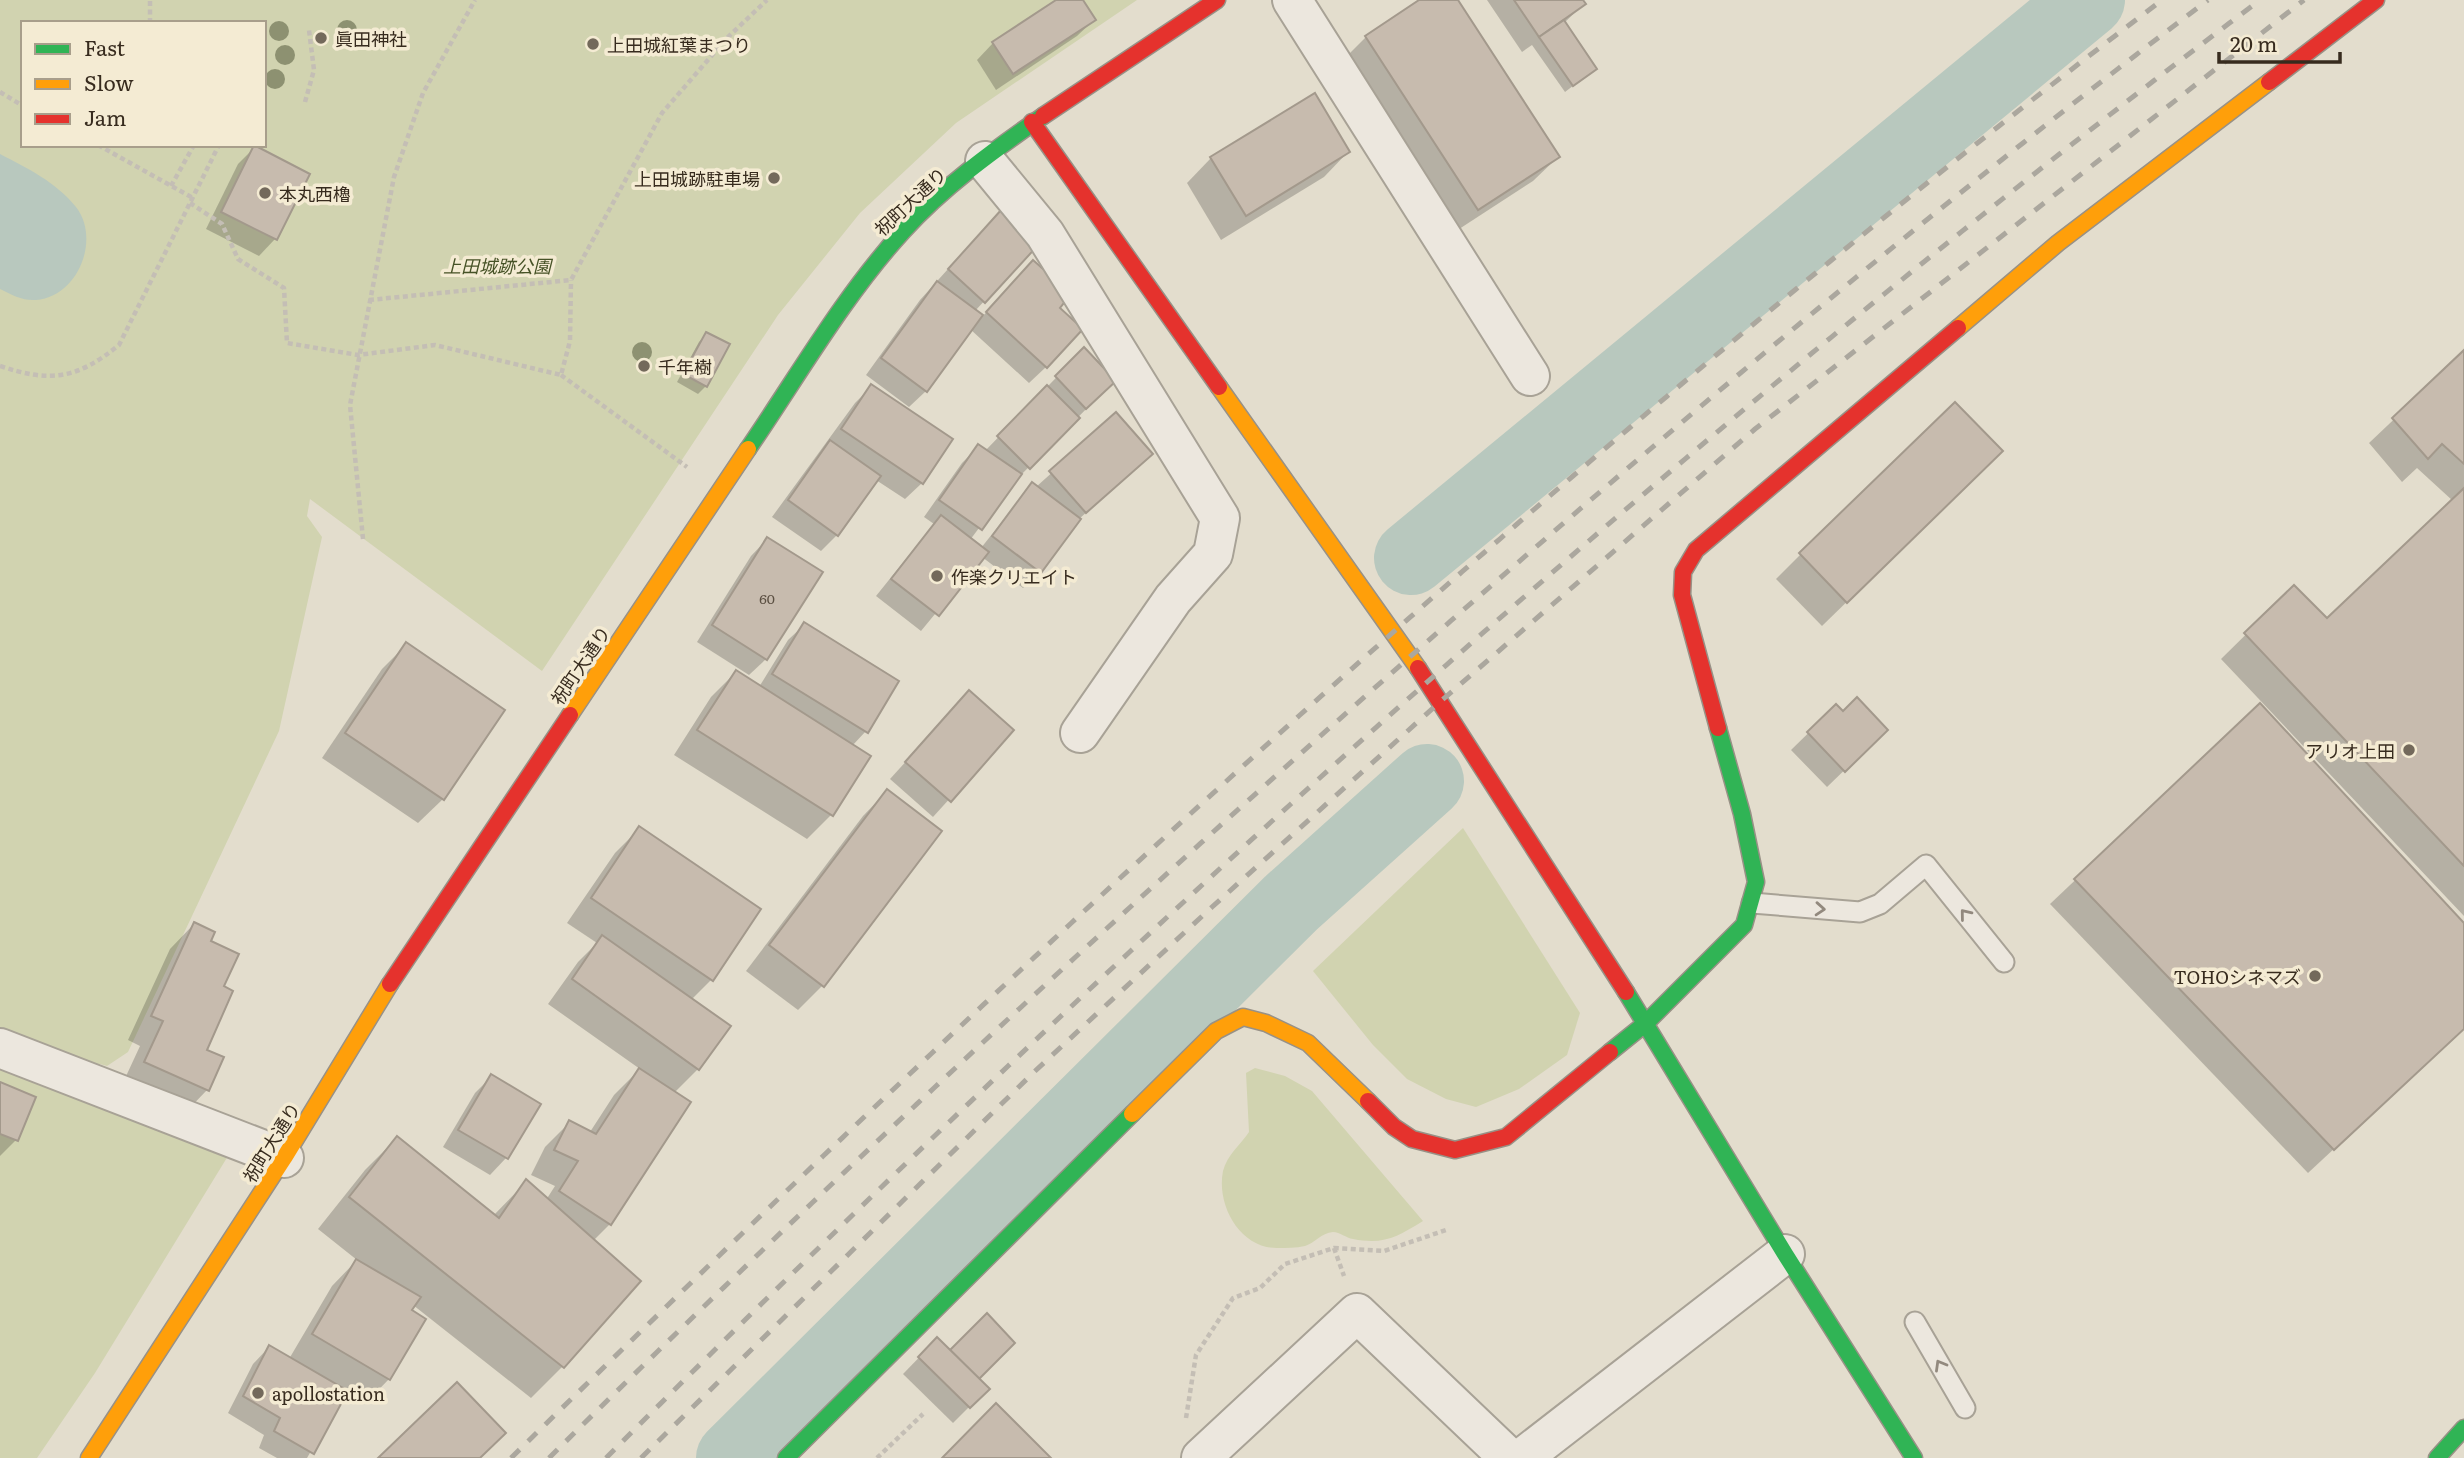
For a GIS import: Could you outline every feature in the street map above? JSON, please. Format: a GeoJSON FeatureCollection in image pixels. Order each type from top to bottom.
{"type":"FeatureCollection","features":[{"type":"Feature","properties":{"kind":"street","name":"祝町大通り"},"geometry":{"type":"LineString","coordinates":[[89,1458],[284,1158],[381,998],[819,341],[892,243],[936,198],[1032,122],[1217,0]]}},
{"type":"Feature","properties":{"kind":"street"},"geometry":{"type":"LineString","coordinates":[[1292,0],[1530,376]]}},
{"type":"Feature","properties":{"kind":"street"},"geometry":{"type":"LineString","coordinates":[[786,1458],[1216,1031],[1243,1017],[1266,1023],[1308,1043],[1394,1127],[1412,1139],[1455,1150],[1506,1137],[1646,1023],[1744,925],[1756,883],[1742,814],[1682,595],[1683,572],[1696,550],[2058,243],[2376,0]]}},
{"type":"Feature","properties":{"kind":"street"},"geometry":{"type":"LineString","coordinates":[[1032,122],[1441,702],[1646,1023],[1784,1254],[1914,1458]]}},
{"type":"Feature","properties":{"kind":"street"},"geometry":{"type":"LineString","coordinates":[[985,161],[1045,234],[1220,518],[1213,554],[1173,599],[1080,733]]}},
{"type":"Feature","properties":{"kind":"street"},"geometry":{"type":"LineString","coordinates":[[0,1048],[284,1158]]}},
{"type":"Feature","properties":{"kind":"street"},"geometry":{"type":"LineString","coordinates":[[1522,1458],[1784,1254]]}},
{"type":"Feature","properties":{"kind":"street"},"geometry":{"type":"LineString","coordinates":[[1194,1444],[1357,1313],[1509,1458]]}},
{"type":"Feature","properties":{"kind":"street"},"geometry":{"type":"LineString","coordinates":[[2437,1458],[2464,1428]]}},
{"type":"Feature","properties":{"kind":"lane"},"geometry":{"type":"LineString","coordinates":[[1752,903],[1860,912],[1880,904],[1926,865],[2004,962]]}},
{"type":"Feature","properties":{"kind":"lane"},"geometry":{"type":"LineString","coordinates":[[1915,1322],[1965,1408]]}},
{"type":"Feature","properties":{"kind":"path"},"geometry":{"type":"LineString","coordinates":[[150,0],[150,21]]}},
{"type":"Feature","properties":{"kind":"path"},"geometry":{"type":"LineString","coordinates":[[363,539],[349,420],[358,355],[394,177],[423,93],[475,0]]}},
{"type":"Feature","properties":{"kind":"path"},"geometry":{"type":"LineString","coordinates":[[561,375],[570,341],[571,280],[662,113],[727,38],[767,0]]}},
{"type":"Feature","properties":{"kind":"path"},"geometry":{"type":"LineString","coordinates":[[305,102],[314,70],[309,30]]}},
{"type":"Feature","properties":{"kind":"path"},"geometry":{"type":"LineString","coordinates":[[0,92],[21,105]]}},
{"type":"Feature","properties":{"kind":"path"},"geometry":{"type":"LineString","coordinates":[[102,147],[171,186],[222,224],[238,259],[284,288],[287,342],[358,355],[435,345],[561,375],[719,491]]}},
{"type":"Feature","properties":{"kind":"path"},"geometry":{"type":"LineString","coordinates":[[171,186],[193,147]]}},
{"type":"Feature","properties":{"kind":"path"},"geometry":{"type":"LineString","coordinates":[[0,366],[32,377],[71,374],[96,364],[119,345],[218,147]]}},
{"type":"Feature","properties":{"kind":"path"},"geometry":{"type":"LineString","coordinates":[[369,300],[571,280]]}},
{"type":"Feature","properties":{"kind":"path"},"geometry":{"type":"LineString","coordinates":[[1194,1444],[1186,1402],[1196,1355],[1233,1298],[1260,1288],[1285,1264],[1334,1248],[1384,1251],[1430,1233],[1446,1230]]}},
{"type":"Feature","properties":{"kind":"path"},"geometry":{"type":"LineString","coordinates":[[877,1458],[923,1414]]}},
{"type":"Feature","properties":{"kind":"green space","name":"上田城跡公園"},"geometry":{"type":"Polygon","coordinates":[[[0,0],[1137,0],[956,123],[860,213],[778,315],[542,671],[310,499],[307,516],[322,537],[279,731],[128,1052],[107,1066],[100,1064],[86,1091],[228,1156],[95,1373],[37,1458],[0,1458],[0,0]]]}},
{"type":"Feature","properties":{"kind":"green space"},"geometry":{"type":"Polygon","coordinates":[[[1463,828],[1580,1013],[1567,1055],[1519,1089],[1476,1107],[1446,1099],[1407,1079],[1373,1045],[1313,971],[1463,828]]]}},
{"type":"Feature","properties":{"kind":"green space"},"geometry":{"type":"Polygon","coordinates":[[[1255,1068],[1285,1076],[1312,1091],[1423,1221],[1398,1235],[1382,1240],[1364,1241],[1333,1232],[1305,1246],[1291,1248],[1265,1246],[1242,1233],[1234,1223],[1223,1198],[1223,1171],[1234,1150],[1249,1132],[1246,1073],[1255,1068]]]}},
{"type":"Feature","properties":{"kind":"shaded area"},"geometry":{"type":"Polygon","coordinates":[[[0,154],[41,176],[59,190],[76,207],[83,220],[86,235],[81,264],[74,278],[51,296],[27,300],[0,289],[0,154]]]}},
{"type":"Feature","properties":{"kind":"building"},"geometry":{"type":"Polygon","coordinates":[[[1056,0],[1083,0],[1096,20],[1013,74],[992,42],[1056,0]]]}},
{"type":"Feature","properties":{"kind":"building"},"geometry":{"type":"Polygon","coordinates":[[[1419,0],[1458,0],[1560,157],[1478,210],[1365,36],[1419,0]]]}},
{"type":"Feature","properties":{"kind":"building"},"geometry":{"type":"Polygon","coordinates":[[[1514,0],[1583,0],[1586,4],[1539,37],[1514,0]]]}},
{"type":"Feature","properties":{"kind":"building"},"geometry":{"type":"Polygon","coordinates":[[[1564,20],[1597,69],[1573,86],[1539,37],[1564,20]]]}},
{"type":"Feature","properties":{"kind":"building"},"geometry":{"type":"Polygon","coordinates":[[[1315,93],[1350,152],[1246,216],[1210,157],[1315,93]]]}},
{"type":"Feature","properties":{"kind":"building","name":"本丸西櫓"},"geometry":{"type":"Polygon","coordinates":[[[253,147],[310,174],[277,240],[221,212],[253,147]]]}},
{"type":"Feature","properties":{"kind":"building"},"geometry":{"type":"Polygon","coordinates":[[[1002,209],[1040,243],[985,303],[948,269],[1002,209]]]}},
{"type":"Feature","properties":{"kind":"building"},"geometry":{"type":"Polygon","coordinates":[[[1033,260],[1071,294],[1060,308],[1083,329],[1047,368],[986,312],[1033,260]]]}},
{"type":"Feature","properties":{"kind":"building"},"geometry":{"type":"Polygon","coordinates":[[[937,281],[983,315],[927,392],[881,358],[937,281]]]}},
{"type":"Feature","properties":{"kind":"building"},"geometry":{"type":"Polygon","coordinates":[[[706,332],[730,344],[707,387],[683,374],[706,332]]]}},
{"type":"Feature","properties":{"kind":"building"},"geometry":{"type":"Polygon","coordinates":[[[1084,347],[1116,381],[1086,409],[1055,376],[1084,347]]]}},
{"type":"Feature","properties":{"kind":"building"},"geometry":{"type":"Polygon","coordinates":[[[2464,350],[2464,464],[2442,444],[2428,459],[2392,418],[2464,350]]]}},
{"type":"Feature","properties":{"kind":"building"},"geometry":{"type":"Polygon","coordinates":[[[871,384],[953,439],[923,484],[841,429],[871,384]]]}},
{"type":"Feature","properties":{"kind":"building"},"geometry":{"type":"Polygon","coordinates":[[[1047,385],[1080,418],[1030,469],[997,436],[1047,385]]]}},
{"type":"Feature","properties":{"kind":"building"},"geometry":{"type":"Polygon","coordinates":[[[1955,402],[2003,451],[1847,603],[1799,553],[1955,402]]]}},
{"type":"Feature","properties":{"kind":"building"},"geometry":{"type":"Polygon","coordinates":[[[1116,412],[1153,454],[1086,513],[1049,471],[1116,412]]]}},
{"type":"Feature","properties":{"kind":"building"},"geometry":{"type":"Polygon","coordinates":[[[830,440],[881,476],[838,536],[788,500],[830,440]]]}},
{"type":"Feature","properties":{"kind":"building"},"geometry":{"type":"Polygon","coordinates":[[[978,444],[1022,474],[982,530],[939,500],[978,444]]]}},
{"type":"Feature","properties":{"kind":"building"},"geometry":{"type":"Polygon","coordinates":[[[1032,482],[1081,519],[1041,573],[992,536],[1032,482]]]}},
{"type":"Feature","properties":{"kind":"building","name":"アリオ上田"},"geometry":{"type":"Polygon","coordinates":[[[2464,488],[2464,866],[2244,633],[2294,585],[2327,618],[2464,488]]]}},
{"type":"Feature","properties":{"kind":"building"},"geometry":{"type":"Polygon","coordinates":[[[941,515],[989,552],[939,616],[891,579],[941,515]]]}},
{"type":"Feature","properties":{"kind":"building"},"geometry":{"type":"Polygon","coordinates":[[[767,537],[823,572],[767,660],[712,625],[767,537]]]}},
{"type":"Feature","properties":{"kind":"building"},"geometry":{"type":"Polygon","coordinates":[[[804,622],[899,681],[868,733],[772,674],[804,622]]]}},
{"type":"Feature","properties":{"kind":"building"},"geometry":{"type":"Polygon","coordinates":[[[406,642],[505,710],[444,800],[345,733],[406,642]]]}},
{"type":"Feature","properties":{"kind":"building"},"geometry":{"type":"Polygon","coordinates":[[[736,670],[871,756],[833,816],[697,730],[736,670]]]}},
{"type":"Feature","properties":{"kind":"building"},"geometry":{"type":"Polygon","coordinates":[[[969,690],[1014,730],[951,802],[905,762],[969,690]]]}},
{"type":"Feature","properties":{"kind":"building"},"geometry":{"type":"Polygon","coordinates":[[[1857,697],[1888,730],[1845,772],[1807,732],[1836,704],[1843,711],[1857,697]]]}},
{"type":"Feature","properties":{"kind":"building","name":"TOHOシネマズ"},"geometry":{"type":"Polygon","coordinates":[[[2260,703],[2464,923],[2464,1029],[2334,1150],[2074,879],[2260,703]]]}},
{"type":"Feature","properties":{"kind":"building"},"geometry":{"type":"Polygon","coordinates":[[[887,789],[942,831],[824,987],[769,945],[887,789]]]}},
{"type":"Feature","properties":{"kind":"building"},"geometry":{"type":"Polygon","coordinates":[[[639,826],[761,909],[713,981],[591,898],[639,826]]]}},
{"type":"Feature","properties":{"kind":"building"},"geometry":{"type":"Polygon","coordinates":[[[194,922],[215,932],[211,941],[239,954],[224,986],[233,991],[207,1050],[224,1057],[209,1091],[144,1062],[163,1021],[151,1016],[194,922]]]}},
{"type":"Feature","properties":{"kind":"building"},"geometry":{"type":"Polygon","coordinates":[[[602,935],[731,1026],[699,1070],[572,979],[602,935]]]}},
{"type":"Feature","properties":{"kind":"building"},"geometry":{"type":"Polygon","coordinates":[[[639,1068],[691,1102],[611,1225],[559,1191],[578,1161],[554,1150],[569,1120],[596,1134],[639,1068]]]}},
{"type":"Feature","properties":{"kind":"building"},"geometry":{"type":"Polygon","coordinates":[[[491,1074],[541,1104],[508,1159],[458,1130],[491,1074]]]}},
{"type":"Feature","properties":{"kind":"building"},"geometry":{"type":"Polygon","coordinates":[[[0,1082],[36,1097],[18,1141],[0,1134],[0,1082]]]}},
{"type":"Feature","properties":{"kind":"building"},"geometry":{"type":"Polygon","coordinates":[[[397,1136],[499,1218],[526,1179],[641,1281],[564,1368],[349,1197],[397,1136]]]}},
{"type":"Feature","properties":{"kind":"building"},"geometry":{"type":"Polygon","coordinates":[[[356,1259],[421,1297],[412,1310],[426,1319],[390,1380],[312,1334],[356,1259]]]}},
{"type":"Feature","properties":{"kind":"building"},"geometry":{"type":"Polygon","coordinates":[[[987,1313],[1015,1343],[979,1379],[950,1350],[987,1313]]]}},
{"type":"Feature","properties":{"kind":"building"},"geometry":{"type":"Polygon","coordinates":[[[937,1337],[990,1389],[970,1408],[918,1357],[937,1337]]]}},
{"type":"Feature","properties":{"kind":"building"},"geometry":{"type":"Polygon","coordinates":[[[269,1345],[348,1391],[314,1454],[274,1431],[280,1418],[243,1396],[269,1345]]]}},
{"type":"Feature","properties":{"kind":"building"},"geometry":{"type":"Polygon","coordinates":[[[457,1382],[506,1433],[480,1458],[378,1458],[457,1382]]]}},
{"type":"Feature","properties":{"kind":"building"},"geometry":{"type":"Polygon","coordinates":[[[996,1403],[1051,1458],[942,1458],[996,1403]]]}},
{"type":"Feature","properties":{"kind":"waterway"},"geometry":{"type":"LineString","coordinates":[[1411,558],[2088,0]]}},
{"type":"Feature","properties":{"kind":"waterway"},"geometry":{"type":"LineString","coordinates":[[733,1458],[1291,903],[1427,781]]}},
{"type":"Feature","properties":{"kind":"railway"},"geometry":{"type":"LineString","coordinates":[[511,1458],[908,1076],[1109,888],[1314,703],[1521,521],[1731,343],[1945,169],[2162,0]]}},
{"type":"Feature","properties":{"kind":"railway"},"geometry":{"type":"LineString","coordinates":[[549,1458],[772,1241],[999,1028],[1228,818],[1461,612],[1829,300],[2017,148],[2208,0]]}},
{"type":"Feature","properties":{"kind":"railway"},"geometry":{"type":"LineString","coordinates":[[606,1458],[802,1264],[1001,1073],[1202,885],[1407,700],[1615,518],[1826,341],[2041,168],[2260,0]]}},
{"type":"Feature","properties":{"kind":"railway"},"geometry":{"type":"LineString","coordinates":[[641,1458],[1034,1072],[1441,701],[1755,429],[2304,0]]}},
{"type":"Feature","properties":{"kind":"traffic: fast"},"geometry":{"type":"LineString","coordinates":[[748,449],[860,283],[903,231],[952,184],[1043,116]]}},
{"type":"Feature","properties":{"kind":"traffic: fast"},"geometry":{"type":"LineString","coordinates":[[1610,1052],[1646,1023],[1744,925],[1756,882],[1742,814],[1718,728]]}},
{"type":"Feature","properties":{"kind":"traffic: fast"},"geometry":{"type":"LineString","coordinates":[[1626,992],[1785,1254],[1914,1458]]}},
{"type":"Feature","properties":{"kind":"traffic: fast"},"geometry":{"type":"LineString","coordinates":[[786,1458],[1132,1114]]}},
{"type":"Feature","properties":{"kind":"traffic: fast"},"geometry":{"type":"LineString","coordinates":[[2437,1458],[2464,1428]]}},
{"type":"Feature","properties":{"kind":"traffic: slow"},"geometry":{"type":"LineString","coordinates":[[1958,328],[2058,243],[2269,82]]}},
{"type":"Feature","properties":{"kind":"traffic: slow"},"geometry":{"type":"LineString","coordinates":[[1219,387],[1418,668]]}},
{"type":"Feature","properties":{"kind":"traffic: slow"},"geometry":{"type":"LineString","coordinates":[[570,715],[748,449]]}},
{"type":"Feature","properties":{"kind":"traffic: slow"},"geometry":{"type":"LineString","coordinates":[[89,1458],[284,1158],[390,984]]}},
{"type":"Feature","properties":{"kind":"traffic: slow"},"geometry":{"type":"LineString","coordinates":[[1132,1114],[1216,1031],[1243,1017],[1266,1023],[1308,1043],[1368,1101]]}},
{"type":"Feature","properties":{"kind":"traffic: jam"},"geometry":{"type":"LineString","coordinates":[[1043,116],[1217,0]]}},
{"type":"Feature","properties":{"kind":"traffic: jam"},"geometry":{"type":"LineString","coordinates":[[2269,82],[2376,0]]}},
{"type":"Feature","properties":{"kind":"traffic: jam"},"geometry":{"type":"LineString","coordinates":[[1032,122],[1219,387]]}},
{"type":"Feature","properties":{"kind":"traffic: jam"},"geometry":{"type":"LineString","coordinates":[[1718,728],[1682,595],[1683,572],[1696,550],[1958,328]]}},
{"type":"Feature","properties":{"kind":"traffic: jam"},"geometry":{"type":"LineString","coordinates":[[1418,668],[1626,992]]}},
{"type":"Feature","properties":{"kind":"traffic: jam"},"geometry":{"type":"LineString","coordinates":[[390,984],[570,715]]}},
{"type":"Feature","properties":{"kind":"traffic: jam"},"geometry":{"type":"LineString","coordinates":[[1368,1101],[1394,1127],[1412,1139],[1455,1150],[1506,1137],[1610,1052]]}},
{"type":"Feature","properties":{"kind":"place","name":"眞田神社"},"geometry":{"type":"Point","coordinates":[321,38]}},
{"type":"Feature","properties":{"kind":"place","name":"上田城紅葉まつり"},"geometry":{"type":"Point","coordinates":[593,44]}},
{"type":"Feature","properties":{"kind":"place","name":"上田城跡駐車場"},"geometry":{"type":"Point","coordinates":[774,178]}},
{"type":"Feature","properties":{"kind":"place","name":"本丸西櫓"},"geometry":{"type":"Point","coordinates":[265,193]}},
{"type":"Feature","properties":{"kind":"place","name":"千年樹"},"geometry":{"type":"Point","coordinates":[644,366]}},
{"type":"Feature","properties":{"kind":"place","name":"作楽クリエイト"},"geometry":{"type":"Point","coordinates":[937,576]}},
{"type":"Feature","properties":{"kind":"place","name":"アリオ上田"},"geometry":{"type":"Point","coordinates":[2409,750]}},
{"type":"Feature","properties":{"kind":"place","name":"TOHOシネマズ"},"geometry":{"type":"Point","coordinates":[2315,976]}},
{"type":"Feature","properties":{"kind":"place","name":"apollostation"},"geometry":{"type":"Point","coordinates":[258,1393]}}]}
